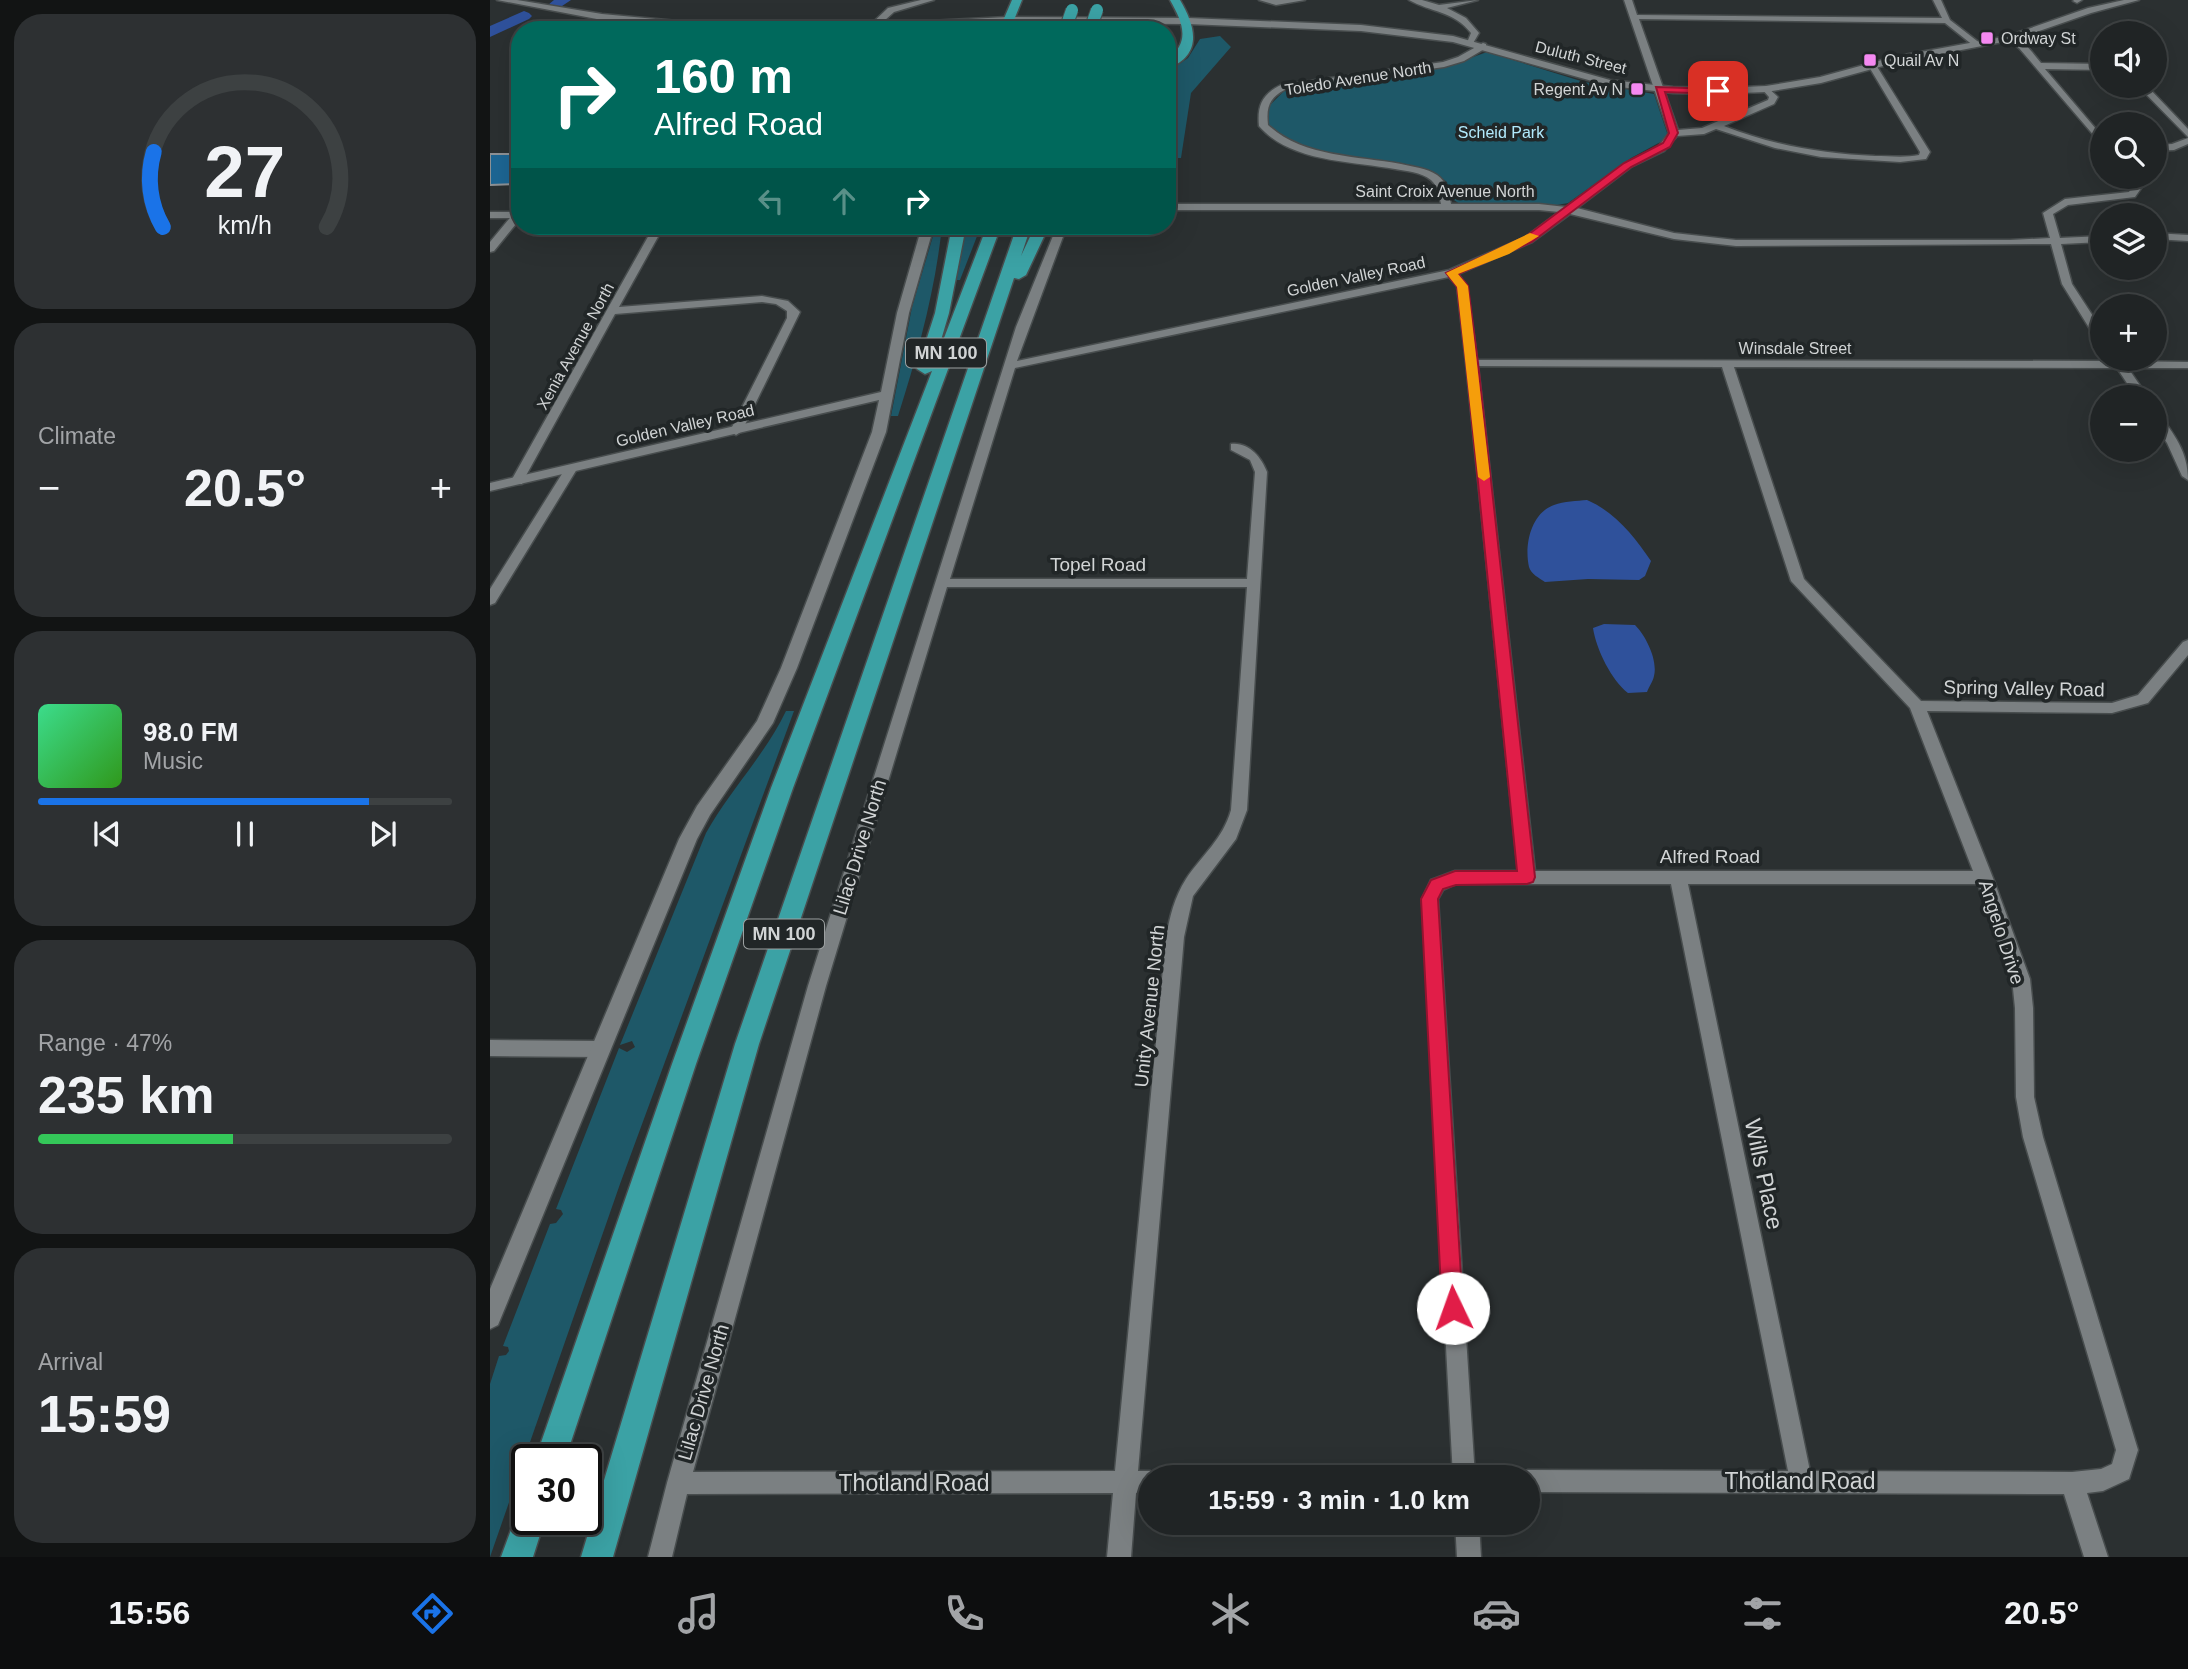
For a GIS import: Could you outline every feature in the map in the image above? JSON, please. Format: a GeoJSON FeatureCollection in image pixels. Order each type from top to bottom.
{"type":"FeatureCollection","features":[{"type":"Feature","properties":{"kind":"highway"},"geometry":{"type":"LineString","coordinates":[[1008,21],[1017,0]]}},
{"type":"Feature","properties":{"kind":"highway"},"geometry":{"type":"LineString","coordinates":[[1175,0],[1186,29],[1185,49],[1176,58]]}},
{"type":"Feature","properties":{"kind":"highway"},"geometry":{"type":"LineString","coordinates":[[948,285],[951,235]]}},
{"type":"Feature","properties":{"kind":"highway"},"geometry":{"type":"LineString","coordinates":[[897,480],[912,407],[936,334],[957,235]]}},
{"type":"Feature","properties":{"kind":"highway","name":"MN 100"},"geometry":{"type":"LineString","coordinates":[[555,1444],[693,1037],[782,788],[991,235]]}},
{"type":"Feature","properties":{"kind":"highway","name":"MN 100"},"geometry":{"type":"LineString","coordinates":[[597,1557],[747,1044],[1021,235]]}},
{"type":"Feature","properties":{"kind":"highway"},"geometry":{"type":"LineString","coordinates":[[992,318],[1021,271],[1038,235]]}},
{"type":"Feature","properties":{"kind":"highway"},"geometry":{"type":"LineString","coordinates":[[517,1557],[525,1535]]}},
{"type":"Feature","properties":{"kind":"street","name":"Duluth Street"},"geometry":{"type":"LineString","coordinates":[[502,0],[581,14],[649,21]]}},
{"type":"Feature","properties":{"kind":"street"},"geometry":{"type":"LineString","coordinates":[[879,21],[891,10],[929,0]]}},
{"type":"Feature","properties":{"kind":"street"},"geometry":{"type":"LineString","coordinates":[[1263,0],[1301,0]]}},
{"type":"Feature","properties":{"kind":"street"},"geometry":{"type":"LineString","coordinates":[[1413,0],[1440,7],[1466,21],[1475,33],[1469,43]]}},
{"type":"Feature","properties":{"kind":"street"},"geometry":{"type":"LineString","coordinates":[[1440,7],[1474,0]]}},
{"type":"Feature","properties":{"kind":"street"},"geometry":{"type":"LineString","coordinates":[[1628,0],[1674,133],[1697,133],[1771,103],[1774,97],[1766,89]]}},
{"type":"Feature","properties":{"kind":"street"},"geometry":{"type":"LineString","coordinates":[[1937,0],[1947,21],[1977,44]]}},
{"type":"Feature","properties":{"kind":"street"},"geometry":{"type":"LineString","coordinates":[[1766,89],[1821,80],[1872,65],[2010,38],[2078,14],[2135,0]]}},
{"type":"Feature","properties":{"kind":"street"},"geometry":{"type":"LineString","coordinates":[[490,3],[581,21]]}},
{"type":"Feature","properties":{"kind":"street"},"geometry":{"type":"LineString","coordinates":[[1634,17],[1947,21]]}},
{"type":"Feature","properties":{"kind":"street","name":"Duluth Street"},"geometry":{"type":"LineString","coordinates":[[1176,29],[1392,32],[1469,43],[1581,77],[1659,89],[1766,89]]}},
{"type":"Feature","properties":{"kind":"street"},"geometry":{"type":"LineString","coordinates":[[2010,38],[2022,46],[2090,128]]}},
{"type":"Feature","properties":{"kind":"street","name":"Toledo Avenue North"},"geometry":{"type":"LineString","coordinates":[[1446,207],[1443,188],[1432,176],[1404,167],[1302,150],[1279,140],[1267,131],[1261,121],[1261,113],[1267,99],[1284,87],[1444,64],[1466,57],[1483,46]]}},
{"type":"Feature","properties":{"kind":"street"},"geometry":{"type":"LineString","coordinates":[[1716,126],[1758,141],[1821,154],[1882,159],[1923,157],[1924,152],[1872,65]]}},
{"type":"Feature","properties":{"kind":"street"},"geometry":{"type":"LineString","coordinates":[[2039,66],[2090,67]]}},
{"type":"Feature","properties":{"kind":"street"},"geometry":{"type":"LineString","coordinates":[[2154,98],[2188,134]]}},
{"type":"Feature","properties":{"kind":"street","name":"Golden Valley Road"},"geometry":{"type":"LineString","coordinates":[[1010,366],[1451,273],[1528,240],[1628,165],[1661,149],[1674,133]]}},
{"type":"Feature","properties":{"kind":"street"},"geometry":{"type":"LineString","coordinates":[[2167,147],[2188,141]]}},
{"type":"Feature","properties":{"kind":"street"},"geometry":{"type":"LineString","coordinates":[[2090,320],[2067,284],[2048,214],[2053,209],[2075,200],[2132,195],[2136,189]]}},
{"type":"Feature","properties":{"kind":"street","name":"Saint Croix Avenue North"},"geometry":{"type":"LineString","coordinates":[[1176,207],[1539,207],[1568,210],[1634,228],[1736,243],[2090,240]]}},
{"type":"Feature","properties":{"kind":"street"},"geometry":{"type":"LineString","coordinates":[[490,215],[511,215]]}},
{"type":"Feature","properties":{"kind":"street"},"geometry":{"type":"LineString","coordinates":[[490,250],[511,225]]}},
{"type":"Feature","properties":{"kind":"street","name":"Xenia Avenue North"},"geometry":{"type":"LineString","coordinates":[[517,481],[560,405],[578,366],[613,311],[654,235]]}},
{"type":"Feature","properties":{"kind":"street"},"geometry":{"type":"LineString","coordinates":[[490,1317],[688,839],[718,789],[753,743],[776,701],[872,452],[888,394],[903,313],[925,235]]}},
{"type":"Feature","properties":{"kind":"street","name":"Lilac Drive North"},"geometry":{"type":"LineString","coordinates":[[660,1557],[678,1483],[817,986],[1033,294],[1058,235]]}},
{"type":"Feature","properties":{"kind":"street"},"geometry":{"type":"LineString","coordinates":[[2167,237],[2188,239]]}},
{"type":"Feature","properties":{"kind":"street"},"geometry":{"type":"LineString","coordinates":[[1451,273],[1462,286],[1472,363],[1527,877]]}},
{"type":"Feature","properties":{"kind":"street"},"geometry":{"type":"LineString","coordinates":[[613,311],[762,299],[790,306],[794,312],[793,318],[736,431]]}},
{"type":"Feature","properties":{"kind":"street","name":"Winsdale Street"},"geometry":{"type":"LineString","coordinates":[[1472,363],[2090,361]]}},
{"type":"Feature","properties":{"kind":"street","name":"Angelo Drive"},"geometry":{"type":"LineString","coordinates":[[1727,364],[1798,581],[1917,706],[1985,878],[2021,979],[2025,1097],[2033,1137],[2127,1450],[2121,1471],[2103,1480],[2072,1483]]}},
{"type":"Feature","properties":{"kind":"street","name":"Winsdale Street"},"geometry":{"type":"LineString","coordinates":[[2167,364],[2188,365]]}},
{"type":"Feature","properties":{"kind":"street","name":"Golden Valley Road"},"geometry":{"type":"LineString","coordinates":[[490,487],[888,394]]}},
{"type":"Feature","properties":{"kind":"street"},"geometry":{"type":"LineString","coordinates":[[2167,434],[2188,476]]}},
{"type":"Feature","properties":{"kind":"street","name":"Unity Avenue North"},"geometry":{"type":"LineString","coordinates":[[1119,1557],[1175,937],[1181,903],[1187,891],[1223,848],[1236,826],[1261,472],[1255,458],[1235,447]]}},
{"type":"Feature","properties":{"kind":"street"},"geometry":{"type":"LineString","coordinates":[[490,600],[570,469]]}},
{"type":"Feature","properties":{"kind":"street","name":"Topel Road"},"geometry":{"type":"LineString","coordinates":[[942,583],[1254,583]]}},
{"type":"Feature","properties":{"kind":"street","name":"Spring Valley Road"},"geometry":{"type":"LineString","coordinates":[[1917,706],[2112,708],[2130,705],[2143,699],[2188,645]]}},
{"type":"Feature","properties":{"kind":"street","name":"Alfred Road"},"geometry":{"type":"LineString","coordinates":[[1463,1465],[1430,899],[1437,885],[1455,878],[1527,877],[1985,878]]}},
{"type":"Feature","properties":{"kind":"street","name":"Wills Place"},"geometry":{"type":"LineString","coordinates":[[1678,877],[1801,1481]]}},
{"type":"Feature","properties":{"kind":"street"},"geometry":{"type":"LineString","coordinates":[[490,1048],[600,1049]]}},
{"type":"Feature","properties":{"kind":"street","name":"Thotland Road"},"geometry":{"type":"LineString","coordinates":[[1540,1481],[2072,1483]]}},
{"type":"Feature","properties":{"kind":"street","name":"Thotland Road"},"geometry":{"type":"LineString","coordinates":[[678,1483],[1138,1482]]}},
{"type":"Feature","properties":{"kind":"street"},"geometry":{"type":"LineString","coordinates":[[2072,1483],[2096,1557]]}},
{"type":"Feature","properties":{"kind":"street"},"geometry":{"type":"LineString","coordinates":[[1468,1535],[1469,1557]]}},
{"type":"Feature","properties":{"kind":"green space"},"geometry":{"type":"Polygon","coordinates":[[[1220,36],[1231,47],[1191,93],[1181,158],[1176,158],[1176,66],[1188,58],[1200,39],[1220,36]]]}},
{"type":"Feature","properties":{"kind":"green space","name":"Scheid Park"},"geometry":{"type":"Polygon","coordinates":[[[1487,52],[1584,82],[1654,94],[1667,133],[1664,140],[1631,158],[1568,203],[1460,204],[1451,198],[1447,182],[1428,170],[1404,164],[1325,154],[1301,147],[1281,137],[1266,120],[1270,105],[1285,90],[1451,65],[1487,52]]]}},
{"type":"Feature","properties":{"kind":"green space"},"geometry":{"type":"Polygon","coordinates":[[[933,235],[941,235],[925,322],[898,416],[891,416],[912,307],[933,235]]]}},
{"type":"Feature","properties":{"kind":"green space"},"geometry":{"type":"Polygon","coordinates":[[[963,235],[978,235],[960,280],[954,280],[963,235]]]}},
{"type":"Feature","properties":{"kind":"green space"},"geometry":{"type":"Polygon","coordinates":[[[786,711],[794,711],[620,1184],[529,1444],[511,1444],[511,1497],[490,1557],[490,1384],[499,1356],[506,1355],[509,1351],[508,1347],[503,1346],[550,1224],[556,1223],[563,1214],[556,1209],[619,1048],[627,1052],[635,1047],[632,1041],[620,1045],[706,833],[786,711]]]}},
{"type":"Feature","properties":{"kind":"water"},"geometry":{"type":"Polygon","coordinates":[[[1587,500],[1615,518],[1638,543],[1651,561],[1645,576],[1639,580],[1545,582],[1535,576],[1529,567],[1528,549],[1535,522],[1546,509],[1570,501],[1587,500]]]}},
{"type":"Feature","properties":{"kind":"water"},"geometry":{"type":"Polygon","coordinates":[[[1604,624],[1635,625],[1643,635],[1653,656],[1655,670],[1647,692],[1628,693],[1611,673],[1597,645],[1593,628],[1604,624]]]}},
{"type":"Feature","properties":{"kind":"building"},"geometry":{"type":"Polygon","coordinates":[[[490,154],[511,154],[511,184],[490,185],[490,154]]]}},
{"type":"Feature","properties":{"kind":"waterway"},"geometry":{"type":"LineString","coordinates":[[556,5],[564,0]]}},
{"type":"Feature","properties":{"kind":"waterway"},"geometry":{"type":"LineString","coordinates":[[513,21],[524,16]]}},
{"type":"Feature","properties":{"kind":"waterway"},"geometry":{"type":"LineString","coordinates":[[490,32],[511,22]]}},
{"type":"Feature","properties":{"kind":"slow traffic"},"geometry":{"type":"LineString","coordinates":[[1484,477],[1462,286],[1451,273],[1506,251],[1534,236]]}},
{"type":"Feature","properties":{"kind":"place","name":"Ordway St"},"geometry":{"type":"Point","coordinates":[1987,38]}},
{"type":"Feature","properties":{"kind":"place","name":"Quail Av N"},"geometry":{"type":"Point","coordinates":[1870,60]}},
{"type":"Feature","properties":{"kind":"place","name":"Regent Av N"},"geometry":{"type":"Point","coordinates":[1637,89]}},
{"type":"Feature","properties":{"kind":"route"},"geometry":{"type":"LineString","coordinates":[[1453,1308],[1430,899],[1432,891],[1445,880],[1527,877],[1472,363],[1462,286],[1451,273],[1528,240],[1628,165],[1666,145],[1674,133],[1659,89],[1718,91]]}}]}
